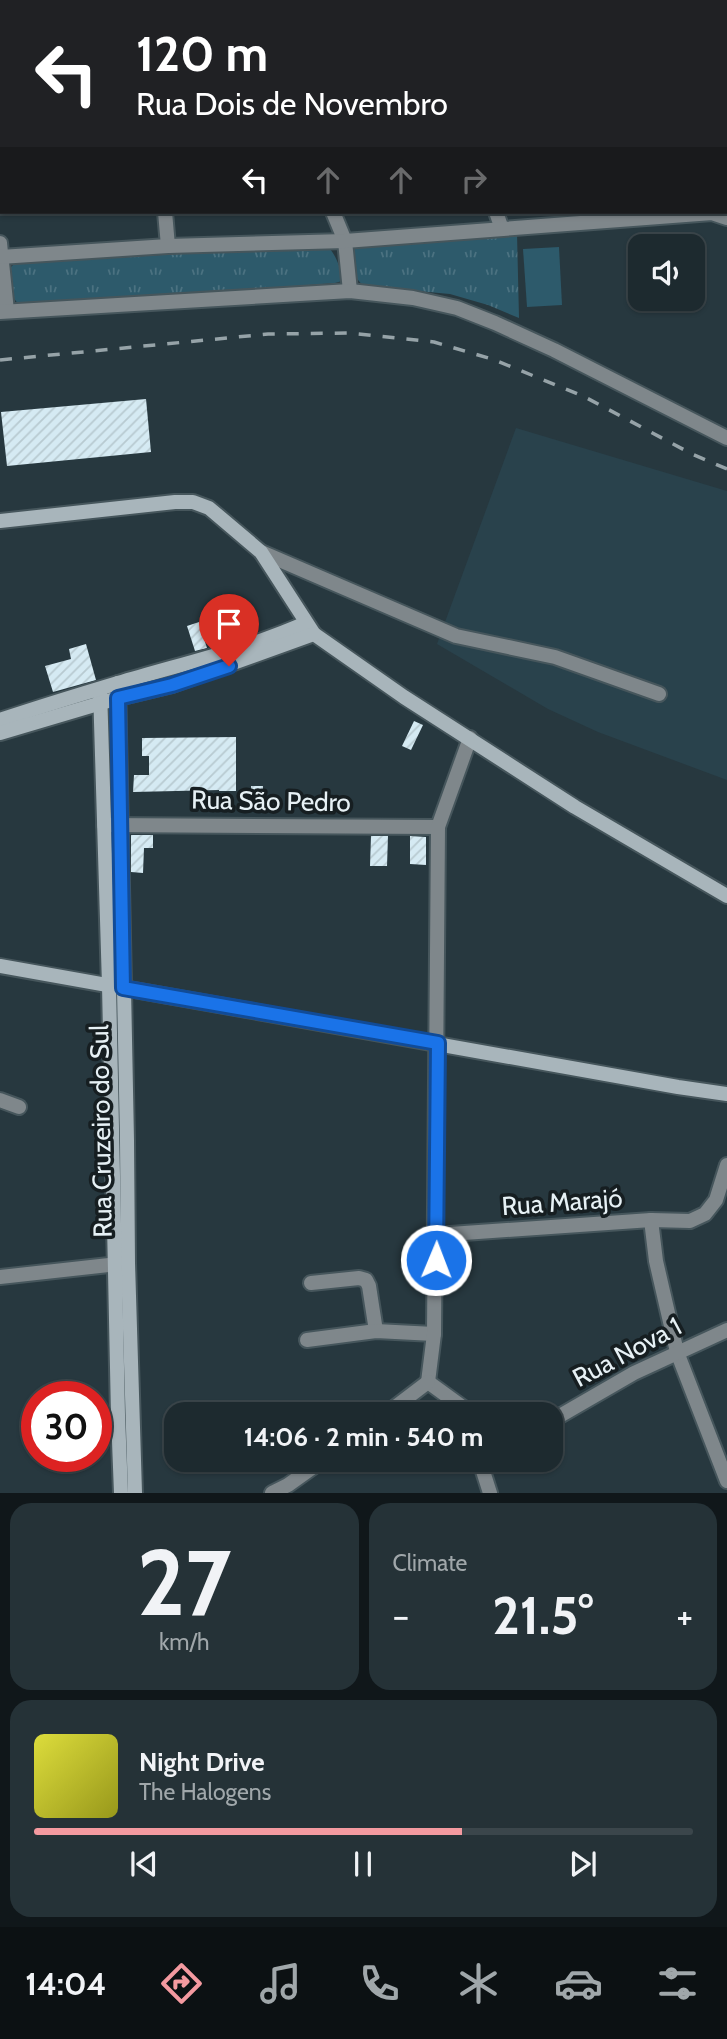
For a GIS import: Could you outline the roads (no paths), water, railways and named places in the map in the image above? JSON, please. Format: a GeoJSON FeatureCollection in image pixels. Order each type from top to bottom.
{"type":"FeatureCollection","features":[{"type":"Feature","properties":{"kind":"street"},"geometry":{"type":"LineString","coordinates":[[165,214],[168,246]]}},
{"type":"Feature","properties":{"kind":"street"},"geometry":{"type":"LineString","coordinates":[[334,214],[345,240],[350,291]]}},
{"type":"Feature","properties":{"kind":"street"},"geometry":{"type":"LineString","coordinates":[[497,214],[502,229]]}},
{"type":"Feature","properties":{"kind":"street"},"geometry":{"type":"LineString","coordinates":[[687,214],[345,240],[1,252],[4,311],[350,291],[413,298],[457,308],[495,323],[727,438]]}},
{"type":"Feature","properties":{"kind":"street"},"geometry":{"type":"LineString","coordinates":[[0,521],[193,502],[209,508],[261,552],[456,636],[555,657],[659,694]]}},
{"type":"Feature","properties":{"kind":"street"},"geometry":{"type":"LineString","coordinates":[[261,552],[310,629],[404,696],[575,807],[727,896]]}},
{"type":"Feature","properties":{"kind":"street"},"geometry":{"type":"LineString","coordinates":[[0,720],[118,691],[172,685],[229,666],[310,629]]}},
{"type":"Feature","properties":{"kind":"street","name":"Rua Cruzeiro do Sul"},"geometry":{"type":"LineString","coordinates":[[118,691],[120,824],[110,1118],[121,1263],[124,1362],[126,1438],[121,1493]]}},
{"type":"Feature","properties":{"kind":"street"},"geometry":{"type":"LineString","coordinates":[[0,733],[100,696]]}},
{"type":"Feature","properties":{"kind":"street","name":"Rua Cruzeiro do Sul"},"geometry":{"type":"LineString","coordinates":[[100,696],[104,825],[126,1118],[121,1263]]}},
{"type":"Feature","properties":{"kind":"street"},"geometry":{"type":"LineString","coordinates":[[402,1402],[428,1382],[434,1334],[438,827],[470,738]]}},
{"type":"Feature","properties":{"kind":"street","name":"Rua São Pedro"},"geometry":{"type":"LineString","coordinates":[[104,825],[438,827]]}},
{"type":"Feature","properties":{"kind":"street"},"geometry":{"type":"LineString","coordinates":[[0,966],[727,1094]]}},
{"type":"Feature","properties":{"kind":"street"},"geometry":{"type":"LineString","coordinates":[[0,1100],[19,1107]]}},
{"type":"Feature","properties":{"kind":"street"},"geometry":{"type":"LineString","coordinates":[[110,1118],[126,1118]]}},
{"type":"Feature","properties":{"kind":"street","name":"Rua Marajó"},"geometry":{"type":"LineString","coordinates":[[436,1235],[651,1220],[690,1221],[705,1214],[716,1200],[727,1165]]}},
{"type":"Feature","properties":{"kind":"street"},"geometry":{"type":"LineString","coordinates":[[651,1220],[658,1273],[677,1352],[726,1478]]}},
{"type":"Feature","properties":{"kind":"street"},"geometry":{"type":"LineString","coordinates":[[0,1277],[121,1263]]}},
{"type":"Feature","properties":{"kind":"street"},"geometry":{"type":"LineString","coordinates":[[311,1283],[359,1278],[366,1280],[376,1331]]}},
{"type":"Feature","properties":{"kind":"street","name":"Rua Nova 1"},"geometry":{"type":"LineString","coordinates":[[563,1414],[634,1373],[727,1330]]}},
{"type":"Feature","properties":{"kind":"street"},"geometry":{"type":"LineString","coordinates":[[307,1340],[376,1331],[434,1334]]}},
{"type":"Feature","properties":{"kind":"street"},"geometry":{"type":"LineString","coordinates":[[428,1382],[456,1402]]}},
{"type":"Feature","properties":{"kind":"street","name":"Rua Cruzeiro do Sul"},"geometry":{"type":"LineString","coordinates":[[126,1438],[135,1493]]}},
{"type":"Feature","properties":{"kind":"street"},"geometry":{"type":"LineString","coordinates":[[272,1493],[306,1472]]}},
{"type":"Feature","properties":{"kind":"street"},"geometry":{"type":"LineString","coordinates":[[483,1472],[490,1493]]}},
{"type":"Feature","properties":{"kind":"railway"},"geometry":{"type":"LineString","coordinates":[[0,360],[268,334],[350,333],[434,342],[492,359],[583,396],[692,454],[727,469]]}}]}
